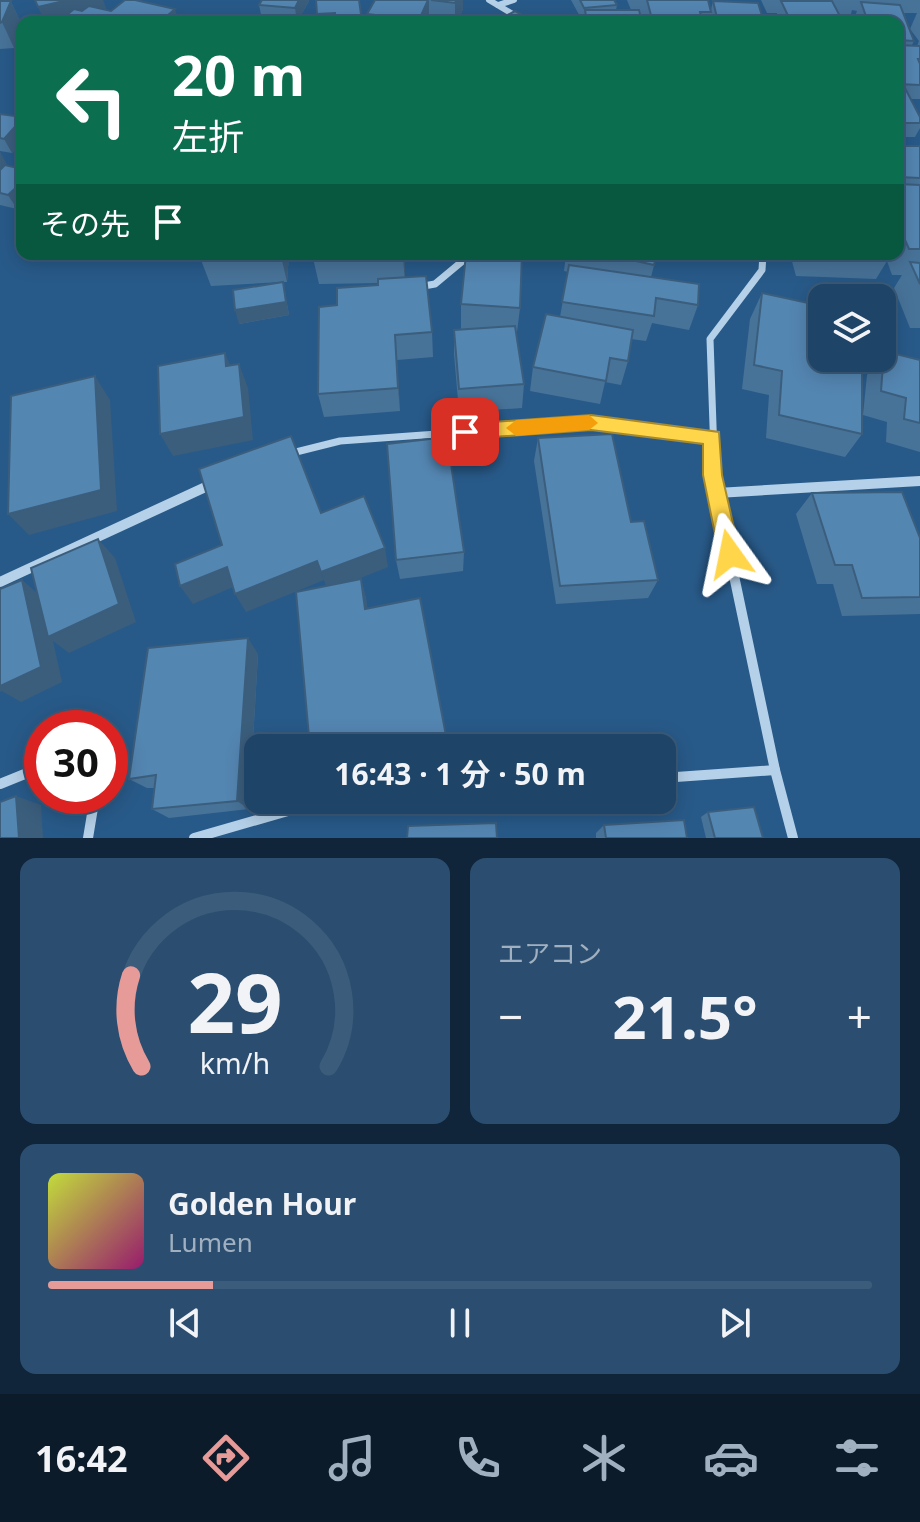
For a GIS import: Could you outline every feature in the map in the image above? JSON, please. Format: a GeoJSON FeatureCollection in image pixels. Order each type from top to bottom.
{"type":"FeatureCollection","features":[{"type":"Feature","properties":{"kind":"street"},"geometry":{"type":"LineString","coordinates":[[489,0],[516,16]]}},
{"type":"Feature","properties":{"kind":"street"},"geometry":{"type":"LineString","coordinates":[[498,5],[514,0]]}},
{"type":"Feature","properties":{"kind":"street"},"geometry":{"type":"LineString","coordinates":[[406,290],[435,284],[464,260]]}},
{"type":"Feature","properties":{"kind":"street"},"geometry":{"type":"LineString","coordinates":[[763,260],[762,270],[710,339],[712,437],[717,493],[775,770],[793,838]]}},
{"type":"Feature","properties":{"kind":"street"},"geometry":{"type":"LineString","coordinates":[[273,458],[340,441],[591,423],[712,437]]}},
{"type":"Feature","properties":{"kind":"street"},"geometry":{"type":"LineString","coordinates":[[717,493],[787,484],[837,486],[920,481]]}},
{"type":"Feature","properties":{"kind":"street"},"geometry":{"type":"LineString","coordinates":[[0,582],[217,482]]}},
{"type":"Feature","properties":{"kind":"street"},"geometry":{"type":"LineString","coordinates":[[676,777],[775,770]]}},
{"type":"Feature","properties":{"kind":"street"},"geometry":{"type":"LineString","coordinates":[[0,784],[24,774]]}},
{"type":"Feature","properties":{"kind":"street"},"geometry":{"type":"LineString","coordinates":[[88,838],[92,814]]}},
{"type":"Feature","properties":{"kind":"street"},"geometry":{"type":"LineString","coordinates":[[194,838],[277,814]]}},
{"type":"Feature","properties":{"kind":"building"},"geometry":{"type":"Polygon","coordinates":[[[35,0],[68,0],[38,7],[35,0]]]}},
{"type":"Feature","properties":{"kind":"building"},"geometry":{"type":"Polygon","coordinates":[[[125,0],[175,9],[167,16],[66,16],[74,9],[82,11],[89,6],[111,11],[125,0]]]}},
{"type":"Feature","properties":{"kind":"building"},"geometry":{"type":"Polygon","coordinates":[[[262,0],[299,0],[295,8],[259,5],[262,0]]]}},
{"type":"Feature","properties":{"kind":"building"},"geometry":{"type":"Polygon","coordinates":[[[316,0],[359,0],[361,16],[335,16],[335,13],[317,14],[316,0]]]}},
{"type":"Feature","properties":{"kind":"building"},"geometry":{"type":"Polygon","coordinates":[[[375,0],[428,0],[421,16],[367,14],[375,0]]]}},
{"type":"Feature","properties":{"kind":"building"},"geometry":{"type":"Polygon","coordinates":[[[580,0],[614,0],[617,5],[584,8],[580,0]]]}},
{"type":"Feature","properties":{"kind":"building"},"geometry":{"type":"Polygon","coordinates":[[[647,0],[708,0],[711,12],[700,12],[701,16],[651,16],[647,0]]]}},
{"type":"Feature","properties":{"kind":"building"},"geometry":{"type":"Polygon","coordinates":[[[0,1],[11,1],[0,23],[0,1]]]}},
{"type":"Feature","properties":{"kind":"building"},"geometry":{"type":"Polygon","coordinates":[[[713,1],[758,3],[762,16],[717,16],[713,1]]]}},
{"type":"Feature","properties":{"kind":"building"},"geometry":{"type":"Polygon","coordinates":[[[781,1],[832,1],[840,16],[788,16],[781,1]]]}},
{"type":"Feature","properties":{"kind":"building"},"geometry":{"type":"Polygon","coordinates":[[[861,2],[900,5],[914,41],[904,40],[904,16],[866,16],[861,2]]]}},
{"type":"Feature","properties":{"kind":"building"},"geometry":{"type":"Polygon","coordinates":[[[585,10],[639,10],[640,16],[586,16],[585,10]]]}},
{"type":"Feature","properties":{"kind":"building"},"geometry":{"type":"Polygon","coordinates":[[[515,11],[524,16],[506,16],[515,11]]]}},
{"type":"Feature","properties":{"kind":"building"},"geometry":{"type":"Polygon","coordinates":[[[904,45],[920,46],[920,85],[904,84],[904,45]]]}},
{"type":"Feature","properties":{"kind":"building"},"geometry":{"type":"Polygon","coordinates":[[[904,88],[920,117],[920,123],[904,123],[904,88]]]}},
{"type":"Feature","properties":{"kind":"building"},"geometry":{"type":"Polygon","coordinates":[[[0,114],[16,116],[16,126],[4,139],[0,138],[0,114]]]}},
{"type":"Feature","properties":{"kind":"building"},"geometry":{"type":"Polygon","coordinates":[[[904,146],[920,146],[920,178],[904,177],[904,146]]]}},
{"type":"Feature","properties":{"kind":"building"},"geometry":{"type":"Polygon","coordinates":[[[5,165],[16,168],[16,188],[8,195],[0,193],[0,170],[5,165]]]}},
{"type":"Feature","properties":{"kind":"building"},"geometry":{"type":"Polygon","coordinates":[[[904,184],[920,185],[920,249],[909,249],[904,238],[904,184]]]}},
{"type":"Feature","properties":{"kind":"building"},"geometry":{"type":"Polygon","coordinates":[[[465,260],[522,260],[520,308],[461,304],[465,260]]]}},
{"type":"Feature","properties":{"kind":"building"},"geometry":{"type":"Polygon","coordinates":[[[632,260],[655,260],[654,265],[632,260]]]}},
{"type":"Feature","properties":{"kind":"building"},"geometry":{"type":"Polygon","coordinates":[[[910,262],[920,263],[920,284],[910,262]]]}},
{"type":"Feature","properties":{"kind":"building"},"geometry":{"type":"Polygon","coordinates":[[[569,265],[699,284],[698,305],[656,298],[654,316],[562,302],[569,265]]]}},
{"type":"Feature","properties":{"kind":"building"},"geometry":{"type":"Polygon","coordinates":[[[426,276],[432,332],[395,335],[398,388],[318,394],[319,307],[337,305],[337,288],[378,285],[378,279],[426,276]]]}},
{"type":"Feature","properties":{"kind":"building"},"geometry":{"type":"Polygon","coordinates":[[[283,282],[286,302],[235,310],[233,290],[283,282]]]}},
{"type":"Feature","properties":{"kind":"building"},"geometry":{"type":"Polygon","coordinates":[[[762,293],[808,303],[808,372],[862,372],[862,434],[779,415],[782,371],[754,365],[762,293]]]}},
{"type":"Feature","properties":{"kind":"building"},"geometry":{"type":"Polygon","coordinates":[[[546,314],[633,330],[628,361],[610,358],[606,381],[533,367],[546,314]]]}},
{"type":"Feature","properties":{"kind":"building"},"geometry":{"type":"Polygon","coordinates":[[[515,326],[524,384],[459,389],[454,330],[515,326]]]}},
{"type":"Feature","properties":{"kind":"building"},"geometry":{"type":"Polygon","coordinates":[[[225,353],[226,366],[239,364],[244,417],[160,434],[158,366],[225,353]]]}},
{"type":"Feature","properties":{"kind":"building"},"geometry":{"type":"Polygon","coordinates":[[[896,354],[920,360],[920,423],[904,419],[906,398],[881,391],[882,372],[896,372],[896,354]]]}},
{"type":"Feature","properties":{"kind":"building"},"geometry":{"type":"Polygon","coordinates":[[[95,376],[101,490],[8,514],[11,396],[95,376]]]}},
{"type":"Feature","properties":{"kind":"building"},"geometry":{"type":"Polygon","coordinates":[[[612,434],[631,522],[644,521],[658,580],[560,586],[538,438],[612,434]]]}},
{"type":"Feature","properties":{"kind":"building"},"geometry":{"type":"Polygon","coordinates":[[[291,436],[321,513],[364,496],[385,548],[321,572],[317,561],[235,594],[227,567],[180,586],[175,564],[222,545],[199,469],[291,436]]]}},
{"type":"Feature","properties":{"kind":"building"},"geometry":{"type":"Polygon","coordinates":[[[447,437],[464,552],[396,560],[387,444],[447,437]]]}},
{"type":"Feature","properties":{"kind":"building"},"geometry":{"type":"Polygon","coordinates":[[[902,492],[920,538],[920,597],[862,598],[852,565],[835,565],[812,493],[902,492]]]}},
{"type":"Feature","properties":{"kind":"building"},"geometry":{"type":"Polygon","coordinates":[[[98,539],[119,604],[48,637],[31,568],[98,539]]]}},
{"type":"Feature","properties":{"kind":"building"},"geometry":{"type":"Polygon","coordinates":[[[361,579],[365,609],[420,598],[446,734],[309,734],[296,592],[361,579]]]}},
{"type":"Feature","properties":{"kind":"building"},"geometry":{"type":"Polygon","coordinates":[[[22,580],[41,667],[0,686],[0,589],[22,580]]]}},
{"type":"Feature","properties":{"kind":"building"},"geometry":{"type":"Polygon","coordinates":[[[248,638],[237,801],[152,809],[156,775],[129,779],[148,648],[248,638]]]}},
{"type":"Feature","properties":{"kind":"building"},"geometry":{"type":"Polygon","coordinates":[[[16,796],[19,838],[0,838],[0,802],[16,796]]]}},
{"type":"Feature","properties":{"kind":"building"},"geometry":{"type":"Polygon","coordinates":[[[754,807],[763,838],[715,838],[708,812],[754,807]]]}},
{"type":"Feature","properties":{"kind":"building"},"geometry":{"type":"Polygon","coordinates":[[[684,820],[687,838],[606,838],[604,825],[684,820]]]}},
{"type":"Feature","properties":{"kind":"building"},"geometry":{"type":"Polygon","coordinates":[[[496,823],[497,838],[407,838],[408,826],[496,823]]]}},
{"type":"Feature","properties":{"kind":"slow traffic"},"geometry":{"type":"LineString","coordinates":[[516,428],[589,423]]}},
{"type":"Feature","properties":{"kind":"route"},"geometry":{"type":"LineString","coordinates":[[465,432],[591,423],[712,437],[713,475],[730,554]]}}]}
